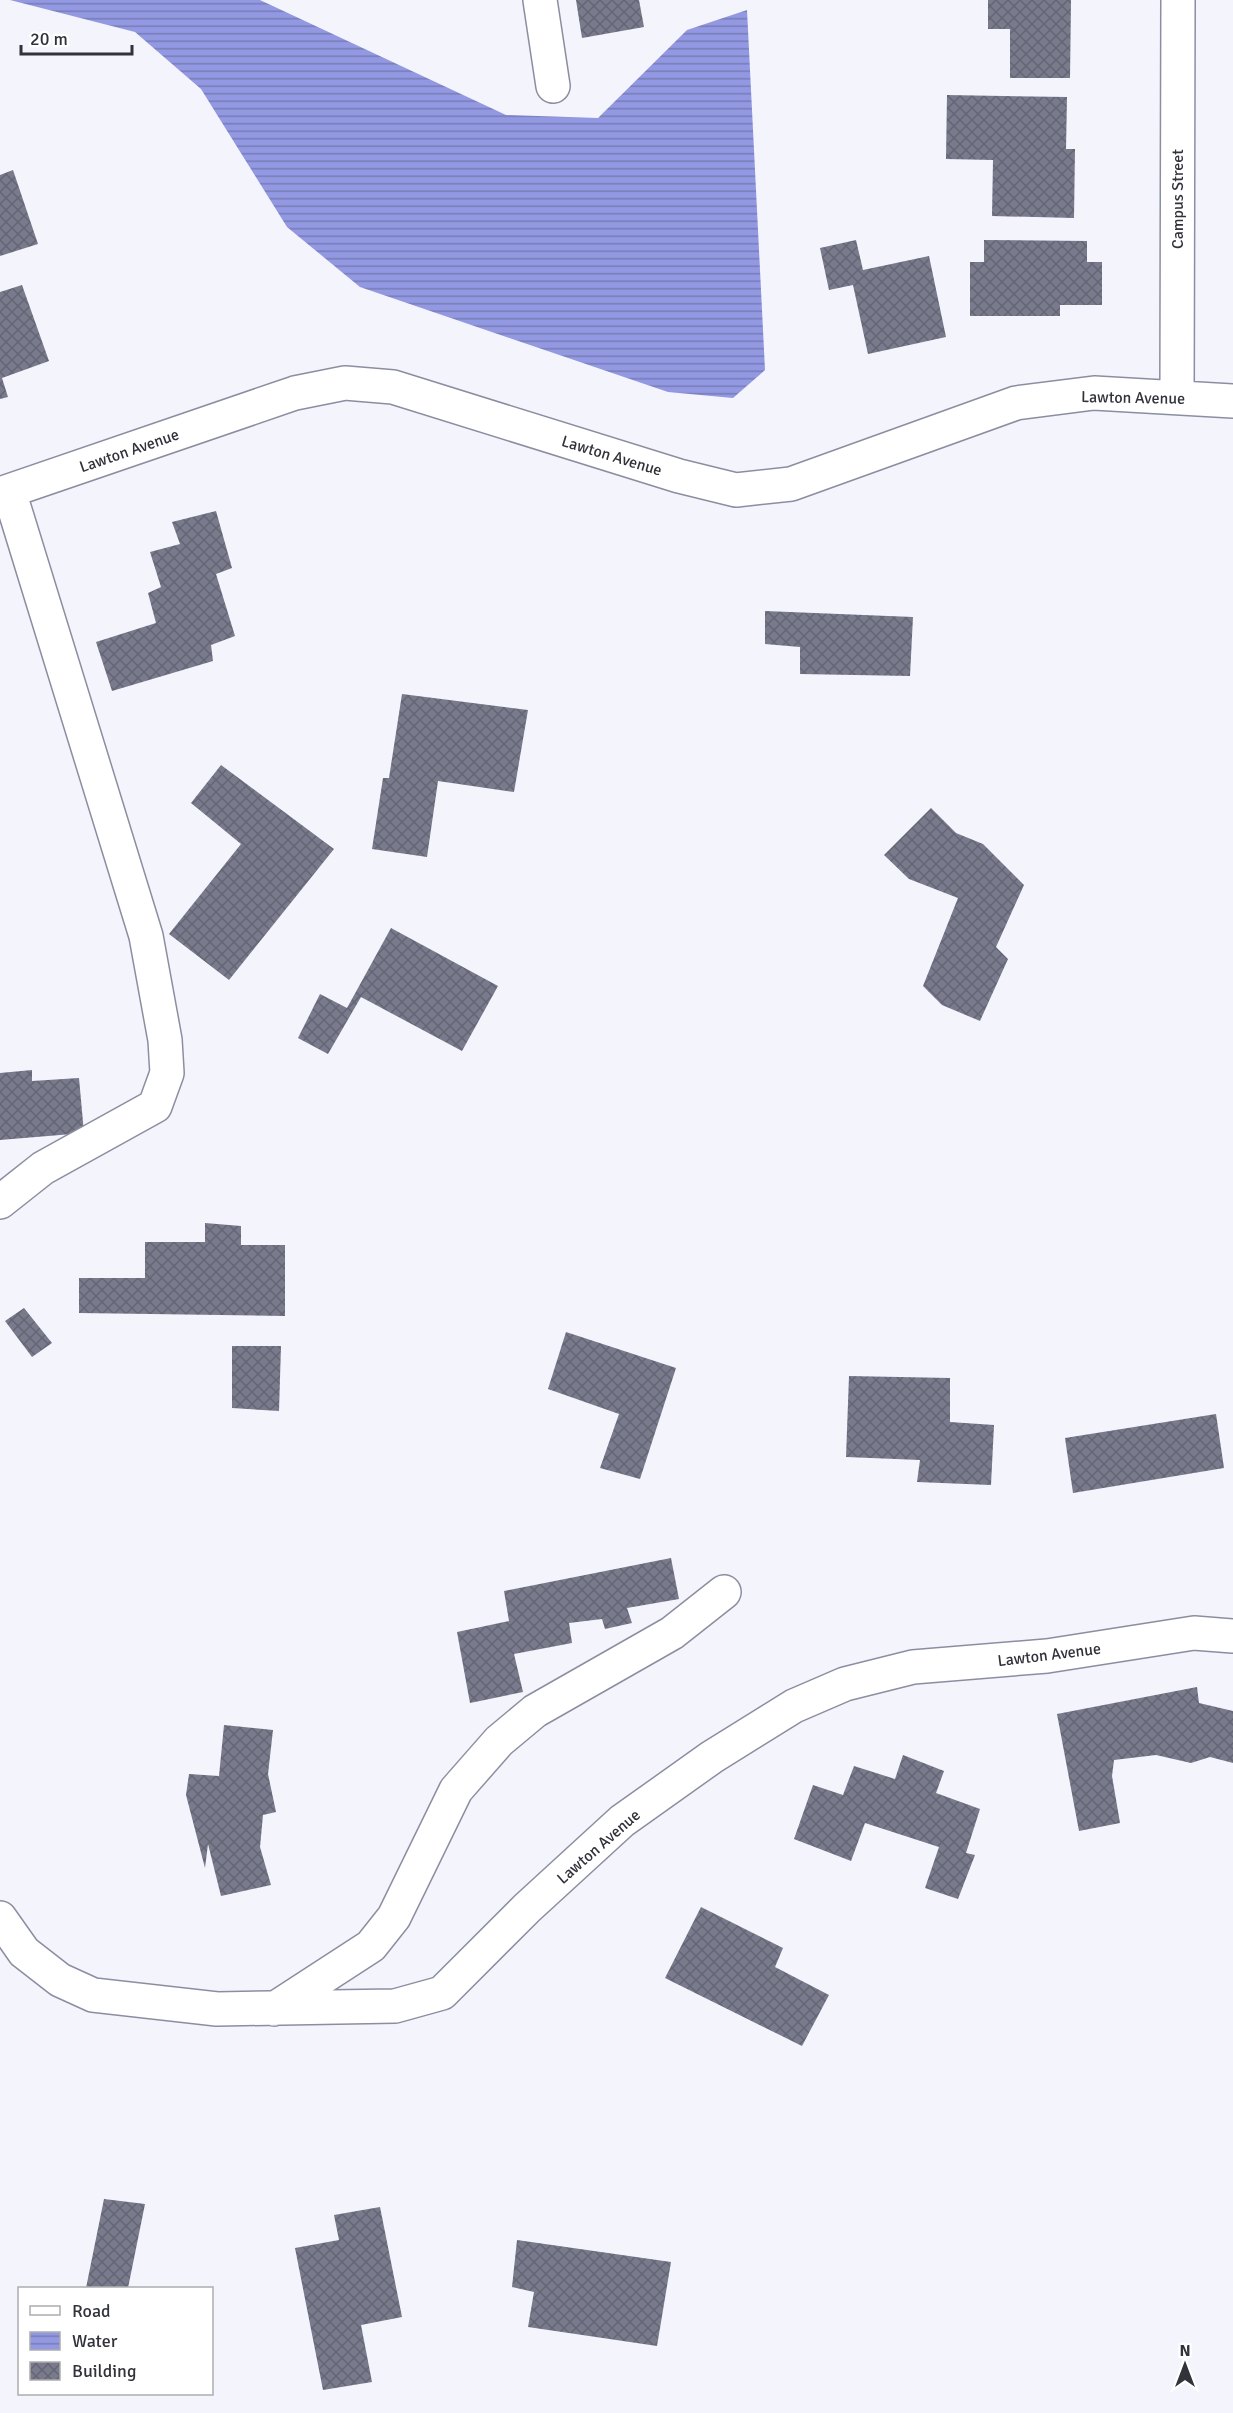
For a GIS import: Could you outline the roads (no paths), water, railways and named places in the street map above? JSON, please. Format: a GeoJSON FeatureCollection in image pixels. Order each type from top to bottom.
{"type":"FeatureCollection","features":[{"type":"Feature","properties":{"kind":"street"},"geometry":{"type":"LineString","coordinates":[[540,0],[553,86]]}},
{"type":"Feature","properties":{"kind":"street","name":"Campus Street"},"geometry":{"type":"LineString","coordinates":[[1177,397],[1178,0]]}},
{"type":"Feature","properties":{"kind":"street","name":"Lawton Avenue"},"geometry":{"type":"LineString","coordinates":[[5,493],[295,393],[345,383],[393,387],[679,476],[736,490],[791,484],[1016,403],[1094,393],[1233,401]]}},
{"type":"Feature","properties":{"kind":"street"},"geometry":{"type":"LineString","coordinates":[[0,1202],[42,1168],[155,1106],[167,1073],[165,1040],[146,936],[5,493]]}},
{"type":"Feature","properties":{"kind":"street"},"geometry":{"type":"LineString","coordinates":[[274,2009],[371,1946],[394,1917],[456,1790],[498,1741],[535,1711],[672,1633],[724,1592]]}},
{"type":"Feature","properties":{"kind":"street","name":"Lawton Avenue"},"geometry":{"type":"LineString","coordinates":[[0,1918],[24,1952],[60,1980],[93,1995],[217,2009],[395,2006],[442,1993],[527,1908],[622,1821],[712,1757],[794,1706],[845,1684],[913,1667],[1047,1656],[1194,1633],[1233,1636]]}},
{"type":"Feature","properties":{"kind":"water"},"geometry":{"type":"Polygon","coordinates":[[[10,0],[260,0],[506,115],[598,118],[687,30],[747,10],[765,370],[733,398],[668,392],[360,287],[287,227],[201,89],[135,32],[10,0]]]}}]}
